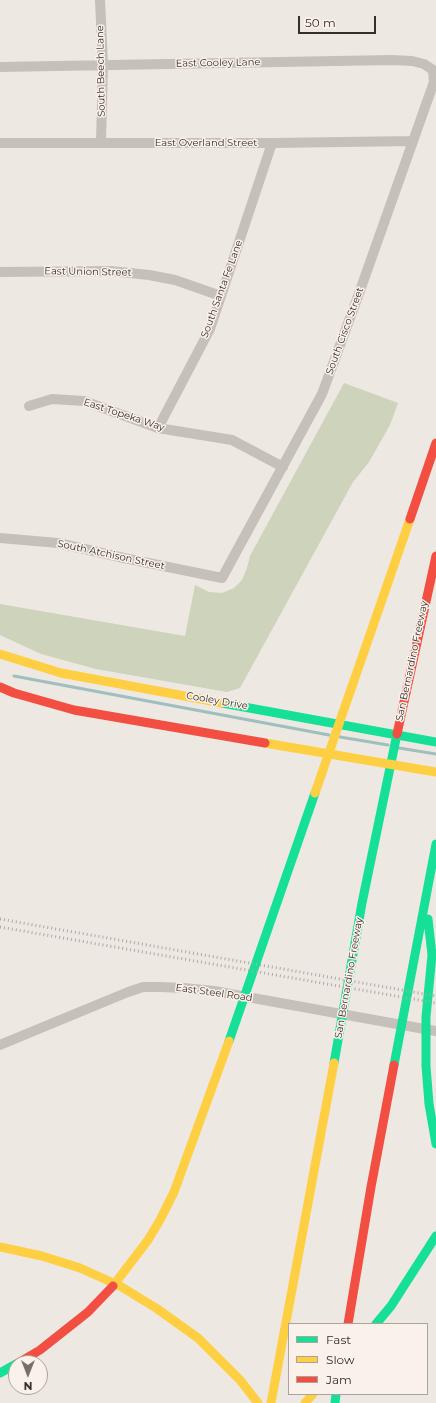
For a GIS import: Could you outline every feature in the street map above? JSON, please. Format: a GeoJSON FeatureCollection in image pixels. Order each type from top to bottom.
{"type":"FeatureCollection","features":[{"type":"Feature","properties":{"kind":"main road"},"geometry":{"type":"LineString","coordinates":[[30,1355],[56,1338],[88,1312],[116,1283],[142,1249],[160,1220],[174,1192],[227,1046],[436,443]]}},
{"type":"Feature","properties":{"kind":"main road","name":"San Bernardino Freeway"},"geometry":{"type":"LineString","coordinates":[[271,1403],[333,1067],[355,937],[406,686],[436,556]]}},
{"type":"Feature","properties":{"kind":"main road","name":"Cooley Drive"},"geometry":{"type":"LineString","coordinates":[[0,654],[61,673],[436,742]]}},
{"type":"Feature","properties":{"kind":"main road"},"geometry":{"type":"LineString","coordinates":[[0,687],[14,693],[74,710],[436,772]]}},
{"type":"Feature","properties":{"kind":"main road"},"geometry":{"type":"LineString","coordinates":[[348,1323],[395,1060],[436,844]]}},
{"type":"Feature","properties":{"kind":"main road"},"geometry":{"type":"LineString","coordinates":[[426,900],[432,955],[426,1017],[426,1066],[429,1104],[436,1144]]}},
{"type":"Feature","properties":{"kind":"main road"},"geometry":{"type":"LineString","coordinates":[[377,1323],[391,1306],[436,1236]]}},
{"type":"Feature","properties":{"kind":"main road"},"geometry":{"type":"LineString","coordinates":[[0,1247],[42,1256],[80,1268],[120,1286],[156,1308],[198,1338],[240,1380],[258,1403]]}},
{"type":"Feature","properties":{"kind":"main road"},"geometry":{"type":"LineString","coordinates":[[268,1403],[274,1384]]}},
{"type":"Feature","properties":{"kind":"main road"},"geometry":{"type":"LineString","coordinates":[[305,1403],[313,1395]]}},
{"type":"Feature","properties":{"kind":"street","name":"South Beech Lane"},"geometry":{"type":"LineString","coordinates":[[100,0],[103,64],[102,142]]}},
{"type":"Feature","properties":{"kind":"street","name":"East Cooley Lane"},"geometry":{"type":"LineString","coordinates":[[0,67],[392,60],[424,64],[433,70]]}},
{"type":"Feature","properties":{"kind":"street","name":"South Cisco Street"},"geometry":{"type":"LineString","coordinates":[[222,578],[322,394],[434,82],[433,70]]}},
{"type":"Feature","properties":{"kind":"street","name":"East Overland Street"},"geometry":{"type":"LineString","coordinates":[[0,143],[272,143],[413,141]]}},
{"type":"Feature","properties":{"kind":"street","name":"South Santa Fe Lane"},"geometry":{"type":"LineString","coordinates":[[158,428],[210,329],[272,143]]}},
{"type":"Feature","properties":{"kind":"street","name":"East Union Street"},"geometry":{"type":"LineString","coordinates":[[0,272],[111,271],[149,275],[175,280],[221,296]]}},
{"type":"Feature","properties":{"kind":"street","name":"East Topeka Way"},"geometry":{"type":"LineString","coordinates":[[29,406],[52,399],[84,401],[158,428],[232,440],[283,467]]}},
{"type":"Feature","properties":{"kind":"street","name":"South Atchison Street"},"geometry":{"type":"LineString","coordinates":[[0,538],[58,543],[222,578]]}},
{"type":"Feature","properties":{"kind":"street","name":"East Steel Road"},"geometry":{"type":"LineString","coordinates":[[0,1045],[128,992],[143,987],[160,986],[214,991],[436,1031]]}},
{"type":"Feature","properties":{"kind":"green space"},"geometry":{"type":"Polygon","coordinates":[[[344,383],[398,403],[390,425],[369,462],[353,482],[240,688],[227,692],[96,669],[41,654],[0,635],[0,604],[185,636],[195,585],[209,592],[222,593],[234,588],[242,580],[250,556],[344,383]]]}},
{"type":"Feature","properties":{"kind":"waterway"},"geometry":{"type":"LineString","coordinates":[[14,676],[329,735]]}},
{"type":"Feature","properties":{"kind":"waterway"},"geometry":{"type":"LineString","coordinates":[[340,737],[388,745]]}},
{"type":"Feature","properties":{"kind":"waterway"},"geometry":{"type":"LineString","coordinates":[[399,748],[436,754]]}},
{"type":"Feature","properties":{"kind":"railway"},"geometry":{"type":"LineString","coordinates":[[0,919],[436,996]]}},
{"type":"Feature","properties":{"kind":"railway"},"geometry":{"type":"LineString","coordinates":[[0,927],[436,1003]]}},
{"type":"Feature","properties":{"kind":"traffic: fast"},"geometry":{"type":"LineString","coordinates":[[222,703],[436,742]]}},
{"type":"Feature","properties":{"kind":"traffic: fast"},"geometry":{"type":"LineString","coordinates":[[334,1063],[362,903],[397,734]]}},
{"type":"Feature","properties":{"kind":"traffic: fast"},"geometry":{"type":"LineString","coordinates":[[229,1041],[315,793]]}},
{"type":"Feature","properties":{"kind":"traffic: fast"},"geometry":{"type":"LineString","coordinates":[[394,1065],[436,844]]}},
{"type":"Feature","properties":{"kind":"traffic: fast"},"geometry":{"type":"LineString","coordinates":[[428,919],[432,955],[426,1017],[426,1066],[429,1104],[436,1144]]}},
{"type":"Feature","properties":{"kind":"traffic: fast"},"geometry":{"type":"LineString","coordinates":[[377,1323],[391,1306],[436,1236]]}},
{"type":"Feature","properties":{"kind":"traffic: fast"},"geometry":{"type":"LineString","coordinates":[[0,1373],[8,1368]]}},
{"type":"Feature","properties":{"kind":"traffic: fast"},"geometry":{"type":"LineString","coordinates":[[335,1403],[336,1395]]}},
{"type":"Feature","properties":{"kind":"traffic: slow"},"geometry":{"type":"LineString","coordinates":[[315,793],[410,519]]}},
{"type":"Feature","properties":{"kind":"traffic: slow"},"geometry":{"type":"LineString","coordinates":[[0,654],[61,673],[222,703]]}},
{"type":"Feature","properties":{"kind":"traffic: slow"},"geometry":{"type":"LineString","coordinates":[[265,743],[436,772]]}},
{"type":"Feature","properties":{"kind":"traffic: slow"},"geometry":{"type":"LineString","coordinates":[[113,1286],[148,1240],[174,1192],[229,1041]]}},
{"type":"Feature","properties":{"kind":"traffic: slow"},"geometry":{"type":"LineString","coordinates":[[271,1403],[334,1063]]}},
{"type":"Feature","properties":{"kind":"traffic: slow"},"geometry":{"type":"LineString","coordinates":[[0,1247],[42,1256],[80,1268],[120,1286],[156,1308],[198,1338],[240,1380],[258,1403]]}},
{"type":"Feature","properties":{"kind":"traffic: slow"},"geometry":{"type":"LineString","coordinates":[[305,1403],[312,1395]]}},
{"type":"Feature","properties":{"kind":"traffic: jam"},"geometry":{"type":"LineString","coordinates":[[410,519],[436,443]]}},
{"type":"Feature","properties":{"kind":"traffic: jam"},"geometry":{"type":"LineString","coordinates":[[397,734],[436,556]]}},
{"type":"Feature","properties":{"kind":"traffic: jam"},"geometry":{"type":"LineString","coordinates":[[0,687],[14,693],[74,710],[265,743]]}},
{"type":"Feature","properties":{"kind":"traffic: jam"},"geometry":{"type":"LineString","coordinates":[[348,1323],[371,1187],[394,1065]]}},
{"type":"Feature","properties":{"kind":"traffic: jam"},"geometry":{"type":"LineString","coordinates":[[32,1355],[88,1312],[113,1286]]}}]}
